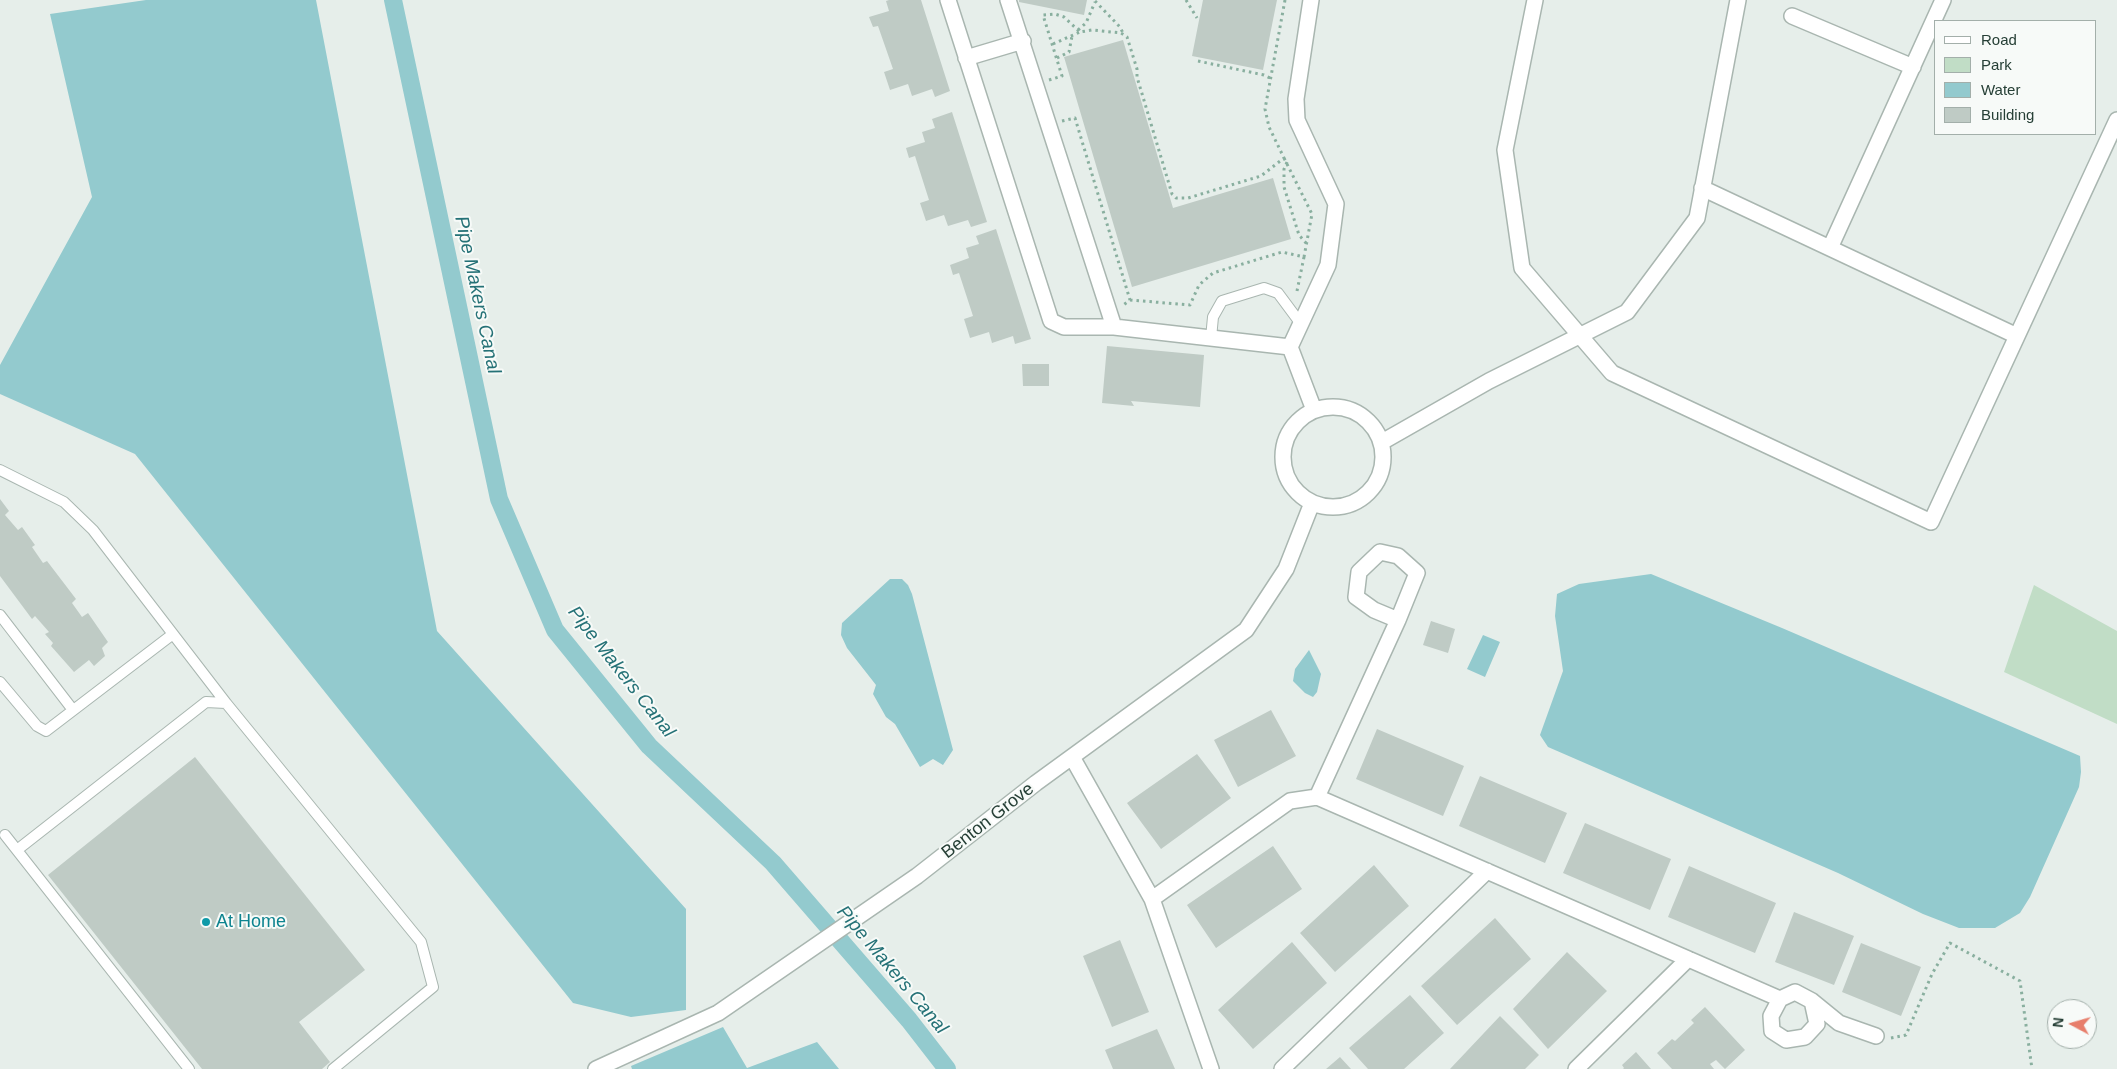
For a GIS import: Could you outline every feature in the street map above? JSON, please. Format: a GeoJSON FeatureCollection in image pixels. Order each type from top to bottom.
{"type":"FeatureCollection","features":[{"type":"Feature","properties":{"kind":"street"},"geometry":{"type":"LineString","coordinates":[[948,0],[1051,320],[1064,327],[1112,322],[1211,338],[1290,347]]}},
{"type":"Feature","properties":{"kind":"street"},"geometry":{"type":"LineString","coordinates":[[1008,0],[1112,322]]}},
{"type":"Feature","properties":{"kind":"street"},"geometry":{"type":"LineString","coordinates":[[1311,0],[1296,99],[1297,120],[1336,204],[1328,265],[1290,347],[1314,410]]}},
{"type":"Feature","properties":{"kind":"street"},"geometry":{"type":"LineString","coordinates":[[1536,0],[1505,150],[1522,268],[1612,373],[1931,522],[2117,120]]}},
{"type":"Feature","properties":{"kind":"street"},"geometry":{"type":"LineString","coordinates":[[1382,442],[1490,381],[1628,312],[1696,218],[1738,0]]}},
{"type":"Feature","properties":{"kind":"street"},"geometry":{"type":"LineString","coordinates":[[1830,248],[1943,0]]}},
{"type":"Feature","properties":{"kind":"street"},"geometry":{"type":"LineString","coordinates":[[1792,16],[1912,67]]}},
{"type":"Feature","properties":{"kind":"street"},"geometry":{"type":"LineString","coordinates":[[966,58],[1022,41]]}},
{"type":"Feature","properties":{"kind":"street"},"geometry":{"type":"LineString","coordinates":[[1702,188],[2017,336]]}},
{"type":"Feature","properties":{"kind":"street"},"geometry":{"type":"LineString","coordinates":[[1331,406],[1347,408],[1362,415],[1374,427],[1382,442],[1384,458],[1381,475],[1373,489],[1360,500],[1344,506],[1328,508],[1312,503],[1298,493],[1288,480],[1283,464],[1284,447],[1289,431],[1300,418],[1314,410],[1331,406]]}},
{"type":"Feature","properties":{"kind":"street","name":"Benton Grove"},"geometry":{"type":"LineString","coordinates":[[596,1069],[718,1013],[917,876],[1072,757],[1246,630],[1286,569],[1312,503]]}},
{"type":"Feature","properties":{"kind":"street"},"geometry":{"type":"LineString","coordinates":[[1317,797],[1398,620],[1417,573],[1398,556],[1380,552],[1359,572],[1356,597],[1374,610],[1398,620]]}},
{"type":"Feature","properties":{"kind":"street"},"geometry":{"type":"LineString","coordinates":[[1072,757],[1152,899],[1211,1069]]}},
{"type":"Feature","properties":{"kind":"street"},"geometry":{"type":"LineString","coordinates":[[1152,899],[1290,801],[1317,797],[1780,999]]}},
{"type":"Feature","properties":{"kind":"street"},"geometry":{"type":"LineString","coordinates":[[1282,1069],[1487,871]]}},
{"type":"Feature","properties":{"kind":"street"},"geometry":{"type":"LineString","coordinates":[[1576,1069],[1688,959]]}},
{"type":"Feature","properties":{"kind":"street"},"geometry":{"type":"LineString","coordinates":[[1812,1000],[1817,1024],[1805,1037],[1786,1040],[1772,1031],[1771,1016],[1780,999],[1795,992],[1812,1000],[1839,1022],[1876,1036]]}},
{"type":"Feature","properties":{"kind":"lane"},"geometry":{"type":"LineString","coordinates":[[1211,338],[1213,317],[1222,300],[1264,288],[1278,293],[1301,324]]}},
{"type":"Feature","properties":{"kind":"lane"},"geometry":{"type":"LineString","coordinates":[[0,470],[64,502],[93,530],[226,703],[421,942],[433,987],[333,1069]]}},
{"type":"Feature","properties":{"kind":"lane"},"geometry":{"type":"LineString","coordinates":[[0,615],[73,710]]}},
{"type":"Feature","properties":{"kind":"lane"},"geometry":{"type":"LineString","coordinates":[[0,682],[37,726],[46,731],[173,634]]}},
{"type":"Feature","properties":{"kind":"lane"},"geometry":{"type":"LineString","coordinates":[[17,850],[206,702],[226,703]]}},
{"type":"Feature","properties":{"kind":"lane"},"geometry":{"type":"LineString","coordinates":[[5,835],[189,1069]]}},
{"type":"Feature","properties":{"kind":"path"},"geometry":{"type":"LineString","coordinates":[[1186,0],[1197,18]]}},
{"type":"Feature","properties":{"kind":"path"},"geometry":{"type":"LineString","coordinates":[[1285,0],[1265,109],[1266,119],[1284,158],[1311,208],[1312,214],[1296,296],[1288,308]]}},
{"type":"Feature","properties":{"kind":"path"},"geometry":{"type":"LineString","coordinates":[[1053,44],[1079,31],[1086,23],[1095,1],[1120,27],[1127,37],[1172,194],[1176,198],[1188,198],[1261,176],[1284,158]]}},
{"type":"Feature","properties":{"kind":"path"},"geometry":{"type":"LineString","coordinates":[[1036,84],[1062,76],[1043,15],[1055,14],[1064,17],[1079,31],[1113,31],[1124,35]]}},
{"type":"Feature","properties":{"kind":"path"},"geometry":{"type":"LineString","coordinates":[[1057,58],[1069,52],[1072,36]]}},
{"type":"Feature","properties":{"kind":"path"},"geometry":{"type":"LineString","coordinates":[[1198,61],[1264,74],[1270,78]]}},
{"type":"Feature","properties":{"kind":"path"},"geometry":{"type":"LineString","coordinates":[[1049,124],[1075,118],[1130,300]]}},
{"type":"Feature","properties":{"kind":"path"},"geometry":{"type":"LineString","coordinates":[[1287,162],[1284,169],[1284,186],[1300,235],[1306,244]]}},
{"type":"Feature","properties":{"kind":"path"},"geometry":{"type":"LineString","coordinates":[[1130,300],[1190,305],[1199,284],[1212,273],[1282,252],[1304,256]]}},
{"type":"Feature","properties":{"kind":"path"},"geometry":{"type":"LineString","coordinates":[[1112,322],[1130,300]]}},
{"type":"Feature","properties":{"kind":"path"},"geometry":{"type":"LineString","coordinates":[[1876,1036],[1896,1038],[1906,1035],[1932,974],[1950,943],[2020,981],[2032,1069]]}},
{"type":"Feature","properties":{"kind":"green space"},"geometry":{"type":"Polygon","coordinates":[[[2034,585],[2117,631],[2117,724],[2004,672],[2034,585]]]}},
{"type":"Feature","properties":{"kind":"water"},"geometry":{"type":"Polygon","coordinates":[[[146,0],[316,0],[437,631],[686,909],[686,1010],[631,1017],[573,1003],[135,454],[0,394],[0,365],[92,197],[50,14],[146,0]]]}},
{"type":"Feature","properties":{"kind":"water"},"geometry":{"type":"Polygon","coordinates":[[[1651,574],[2080,756],[2081,772],[2079,787],[2030,897],[2020,913],[1995,928],[1959,928],[1923,914],[1838,873],[1548,747],[1540,735],[1563,671],[1555,616],[1557,594],[1579,584],[1651,574]]]}},
{"type":"Feature","properties":{"kind":"water"},"geometry":{"type":"Polygon","coordinates":[[[890,579],[902,579],[908,585],[912,594],[953,750],[943,765],[933,759],[920,767],[895,724],[886,717],[873,694],[876,685],[847,648],[841,635],[842,623],[890,579]]]}},
{"type":"Feature","properties":{"kind":"water"},"geometry":{"type":"Polygon","coordinates":[[[1483,635],[1500,642],[1485,677],[1467,669],[1483,635]]]}},
{"type":"Feature","properties":{"kind":"water"},"geometry":{"type":"Polygon","coordinates":[[[1309,650],[1321,674],[1317,692],[1313,697],[1305,693],[1293,681],[1295,669],[1309,650]]]}},
{"type":"Feature","properties":{"kind":"water"},"geometry":{"type":"Polygon","coordinates":[[[723,1027],[747,1068],[817,1042],[839,1069],[632,1069],[631,1066],[723,1027]]]}},
{"type":"Feature","properties":{"kind":"building"},"geometry":{"type":"Polygon","coordinates":[[[921,0],[950,91],[935,97],[932,89],[912,96],[908,84],[890,90],[884,72],[893,69],[878,26],[873,27],[869,17],[889,11],[886,1],[921,0]]]}},
{"type":"Feature","properties":{"kind":"building"},"geometry":{"type":"Polygon","coordinates":[[[1019,0],[1087,0],[1084,15],[1019,2],[1019,0]]]}},
{"type":"Feature","properties":{"kind":"building"},"geometry":{"type":"Polygon","coordinates":[[[1203,0],[1277,0],[1263,70],[1192,56],[1203,0]]]}},
{"type":"Feature","properties":{"kind":"building"},"geometry":{"type":"Polygon","coordinates":[[[1123,40],[1173,208],[1273,178],[1291,239],[1132,287],[1064,57],[1123,40]]]}},
{"type":"Feature","properties":{"kind":"building"},"geometry":{"type":"Polygon","coordinates":[[[952,112],[987,222],[971,227],[968,220],[948,226],[944,215],[926,221],[920,203],[929,200],[915,156],[909,158],[906,148],[925,142],[922,132],[935,128],[932,119],[952,112]]]}},
{"type":"Feature","properties":{"kind":"building"},"geometry":{"type":"Polygon","coordinates":[[[996,229],[1031,339],[1015,344],[1013,336],[992,343],[989,332],[970,338],[964,319],[973,316],[959,273],[953,275],[950,265],[969,258],[966,248],[979,244],[976,236],[996,229]]]}},
{"type":"Feature","properties":{"kind":"building"},"geometry":{"type":"Polygon","coordinates":[[[1107,346],[1204,355],[1200,407],[1131,401],[1134,406],[1102,403],[1107,346]]]}},
{"type":"Feature","properties":{"kind":"building"},"geometry":{"type":"Polygon","coordinates":[[[1022,364],[1049,364],[1049,386],[1023,386],[1022,364]]]}},
{"type":"Feature","properties":{"kind":"building"},"geometry":{"type":"Polygon","coordinates":[[[0,499],[9,511],[5,515],[18,530],[22,527],[35,545],[32,547],[43,563],[47,561],[76,599],[72,603],[82,617],[88,613],[108,642],[102,648],[105,656],[94,666],[89,660],[74,672],[51,646],[53,643],[45,634],[49,632],[35,616],[32,619],[0,576],[0,499]]]}},
{"type":"Feature","properties":{"kind":"building"},"geometry":{"type":"Polygon","coordinates":[[[1431,621],[1455,629],[1448,653],[1423,645],[1431,621]]]}},
{"type":"Feature","properties":{"kind":"building"},"geometry":{"type":"Polygon","coordinates":[[[1271,710],[1296,756],[1238,787],[1214,740],[1271,710]]]}},
{"type":"Feature","properties":{"kind":"building"},"geometry":{"type":"Polygon","coordinates":[[[1377,729],[1464,766],[1443,816],[1356,779],[1377,729]]]}},
{"type":"Feature","properties":{"kind":"building"},"geometry":{"type":"Polygon","coordinates":[[[1197,754],[1231,798],[1161,849],[1127,803],[1197,754]]]}},
{"type":"Feature","properties":{"kind":"building","name":"At Home"},"geometry":{"type":"Polygon","coordinates":[[[195,757],[365,970],[299,1022],[330,1062],[322,1069],[202,1069],[48,875],[195,757]]]}},
{"type":"Feature","properties":{"kind":"building"},"geometry":{"type":"Polygon","coordinates":[[[1480,776],[1567,813],[1545,863],[1459,826],[1480,776]]]}},
{"type":"Feature","properties":{"kind":"building"},"geometry":{"type":"Polygon","coordinates":[[[1585,823],[1671,859],[1650,910],[1563,873],[1585,823]]]}},
{"type":"Feature","properties":{"kind":"building"},"geometry":{"type":"Polygon","coordinates":[[[1273,846],[1302,889],[1216,948],[1187,905],[1273,846]]]}},
{"type":"Feature","properties":{"kind":"building"},"geometry":{"type":"Polygon","coordinates":[[[1374,865],[1409,906],[1335,972],[1300,933],[1374,865]]]}},
{"type":"Feature","properties":{"kind":"building"},"geometry":{"type":"Polygon","coordinates":[[[1689,866],[1776,903],[1755,953],[1668,917],[1689,866]]]}},
{"type":"Feature","properties":{"kind":"building"},"geometry":{"type":"Polygon","coordinates":[[[1794,912],[1854,936],[1834,985],[1775,962],[1794,912]]]}},
{"type":"Feature","properties":{"kind":"building"},"geometry":{"type":"Polygon","coordinates":[[[1495,918],[1531,959],[1457,1025],[1421,986],[1495,918]]]}},
{"type":"Feature","properties":{"kind":"building"},"geometry":{"type":"Polygon","coordinates":[[[1120,940],[1149,1012],[1112,1027],[1083,956],[1120,940]]]}},
{"type":"Feature","properties":{"kind":"building"},"geometry":{"type":"Polygon","coordinates":[[[1292,942],[1327,983],[1253,1049],[1218,1010],[1292,942]]]}},
{"type":"Feature","properties":{"kind":"building"},"geometry":{"type":"Polygon","coordinates":[[[1861,943],[1921,967],[1901,1016],[1842,992],[1861,943]]]}},
{"type":"Feature","properties":{"kind":"building"},"geometry":{"type":"Polygon","coordinates":[[[1567,952],[1607,991],[1548,1049],[1513,1009],[1567,952]]]}},
{"type":"Feature","properties":{"kind":"building"},"geometry":{"type":"Polygon","coordinates":[[[1410,995],[1444,1033],[1404,1069],[1368,1069],[1349,1048],[1410,995]]]}},
{"type":"Feature","properties":{"kind":"building"},"geometry":{"type":"Polygon","coordinates":[[[1705,1007],[1745,1050],[1725,1069],[1716,1060],[1710,1064],[1714,1069],[1672,1069],[1657,1053],[1672,1039],[1675,1041],[1694,1023],[1691,1020],[1705,1007]]]}},
{"type":"Feature","properties":{"kind":"building"},"geometry":{"type":"Polygon","coordinates":[[[1500,1016],[1539,1055],[1525,1069],[1450,1069],[1500,1016]]]}},
{"type":"Feature","properties":{"kind":"building"},"geometry":{"type":"Polygon","coordinates":[[[1157,1029],[1175,1069],[1113,1069],[1105,1050],[1157,1029]]]}},
{"type":"Feature","properties":{"kind":"building"},"geometry":{"type":"Polygon","coordinates":[[[1636,1052],[1651,1069],[1623,1069],[1622,1065],[1636,1052]]]}},
{"type":"Feature","properties":{"kind":"building"},"geometry":{"type":"Polygon","coordinates":[[[1340,1057],[1351,1069],[1326,1069],[1340,1057]]]}},
{"type":"Feature","properties":{"kind":"waterway","name":"Pipe Makers Canal"},"geometry":{"type":"LineString","coordinates":[[393,0],[499,499],[555,630],[649,746],[773,863],[909,1020],[947,1069]]}},
{"type":"Feature","properties":{"kind":"place","name":"At Home"},"geometry":{"type":"Point","coordinates":[206,922]}}]}
